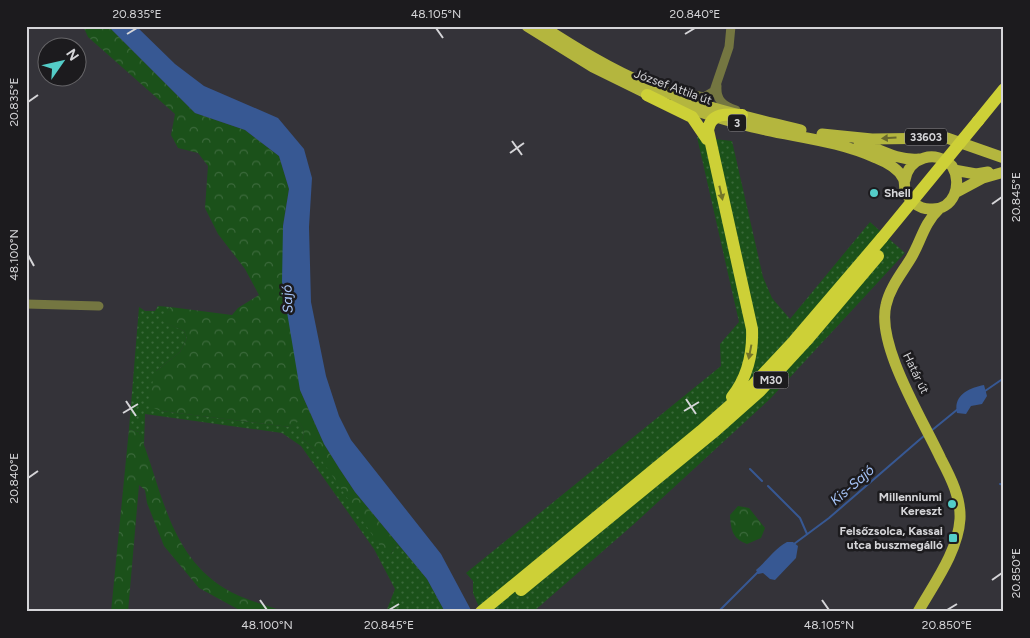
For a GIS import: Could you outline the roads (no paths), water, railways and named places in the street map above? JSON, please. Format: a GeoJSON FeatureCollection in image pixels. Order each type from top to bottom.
{"type":"FeatureCollection","features":[{"type":"Feature","properties":{"kind":"highway","name":"M30"},"geometry":{"type":"LineString","coordinates":[[487,610],[709,436],[760,391],[806,341],[884,241],[981,124],[1004,89]]}},
{"type":"Feature","properties":{"kind":"highway"},"geometry":{"type":"LineString","coordinates":[[648,90],[692,117],[701,128],[710,146]]}},
{"type":"Feature","properties":{"kind":"highway","name":"M30"},"geometry":{"type":"LineString","coordinates":[[981,124],[1004,102]]}},
{"type":"Feature","properties":{"kind":"highway"},"geometry":{"type":"LineString","coordinates":[[702,431],[739,387],[747,369],[752,339],[750,317],[710,146],[708,127],[716,117],[724,114],[742,115]]}},
{"type":"Feature","properties":{"kind":"highway","name":"M30"},"geometry":{"type":"LineString","coordinates":[[487,610],[702,431],[773,364],[884,241]]}},
{"type":"Feature","properties":{"kind":"main road","name":"József Attila út"},"geometry":{"type":"LineString","coordinates":[[542,26],[648,90],[772,123],[845,137]]}},
{"type":"Feature","properties":{"kind":"main road"},"geometry":{"type":"LineString","coordinates":[[547,26],[560,38]]}},
{"type":"Feature","properties":{"kind":"main road","name":"József Attila út"},"geometry":{"type":"LineString","coordinates":[[527,27],[593,67],[648,90],[716,117],[763,130],[829,142],[880,159],[897,170],[905,180]]}},
{"type":"Feature","properties":{"kind":"main road","name":"33603"},"geometry":{"type":"LineString","coordinates":[[845,137],[947,138],[1004,158]]}},
{"type":"Feature","properties":{"kind":"main road","name":"3"},"geometry":{"type":"LineString","coordinates":[[845,137],[896,158],[908,160],[939,158],[949,164],[954,170],[976,174],[1004,167]]}},
{"type":"Feature","properties":{"kind":"main road"},"geometry":{"type":"LineString","coordinates":[[905,180],[910,167],[920,159]]}},
{"type":"Feature","properties":{"kind":"main road"},"geometry":{"type":"LineString","coordinates":[[914,202],[924,208],[939,209],[949,202],[955,193],[958,181],[954,170]]}},
{"type":"Feature","properties":{"kind":"main road"},"geometry":{"type":"LineString","coordinates":[[955,193],[983,178],[1004,172]]}},
{"type":"Feature","properties":{"kind":"main road","name":"3"},"geometry":{"type":"LineString","coordinates":[[905,180],[906,192],[914,202]]}},
{"type":"Feature","properties":{"kind":"main road"},"geometry":{"type":"LineString","coordinates":[[914,202],[923,218],[924,228]]}},
{"type":"Feature","properties":{"kind":"main road","name":"Határ út"},"geometry":{"type":"LineString","coordinates":[[918,612],[951,551],[958,531],[960,510],[947,470],[893,358],[885,330],[886,306],[895,284],[913,256],[924,228],[939,209]]}},
{"type":"Feature","properties":{"kind":"street"},"geometry":{"type":"LineString","coordinates":[[648,90],[657,85],[698,97],[710,94],[716,86],[728,47],[731,26]]}},
{"type":"Feature","properties":{"kind":"street"},"geometry":{"type":"LineString","coordinates":[[716,86],[718,98],[725,105],[767,118],[772,123]]}},
{"type":"Feature","properties":{"kind":"street"},"geometry":{"type":"LineString","coordinates":[[26,304],[99,306]]}},
{"type":"Feature","properties":{"kind":"water","name":"Sajó"},"geometry":{"type":"Polygon","coordinates":[[[108,26],[136,26],[175,64],[204,86],[278,118],[304,149],[312,178],[309,227],[311,302],[326,376],[339,416],[351,440],[441,554],[472,612],[445,612],[427,579],[355,492],[339,468],[324,444],[300,390],[282,282],[283,226],[289,189],[279,156],[245,130],[195,113],[108,26]]]}},
{"type":"Feature","properties":{"kind":"water"},"geometry":{"type":"Polygon","coordinates":[[[984,385],[987,396],[982,404],[971,406],[966,414],[957,413],[956,407],[960,397],[972,388],[984,385]]]}},
{"type":"Feature","properties":{"kind":"water"},"geometry":{"type":"Polygon","coordinates":[[[787,542],[793,542],[798,546],[796,558],[775,580],[770,579],[763,573],[758,574],[756,570],[778,548],[787,542]]]}},
{"type":"Feature","properties":{"kind":"waterway","name":"Kis-Sajó"},"geometry":{"type":"LineString","coordinates":[[985,391],[1004,378]]}},
{"type":"Feature","properties":{"kind":"waterway","name":"Kis-Sajó"},"geometry":{"type":"LineString","coordinates":[[931,431],[958,409]]}},
{"type":"Feature","properties":{"kind":"waterway","name":"Kis-Sajó"},"geometry":{"type":"LineString","coordinates":[[794,544],[829,518],[925,435]]}},
{"type":"Feature","properties":{"kind":"waterway"},"geometry":{"type":"LineString","coordinates":[[750,469],[762,481]]}},
{"type":"Feature","properties":{"kind":"waterway"},"geometry":{"type":"LineString","coordinates":[[1000,484],[1004,485]]}},
{"type":"Feature","properties":{"kind":"waterway"},"geometry":{"type":"LineString","coordinates":[[768,486],[800,518],[807,534]]}},
{"type":"Feature","properties":{"kind":"waterway","name":"Kis-Sajó"},"geometry":{"type":"LineString","coordinates":[[718,612],[759,571]]}},
{"type":"Feature","properties":{"kind":"place","name":"Shell"},"geometry":{"type":"Point","coordinates":[874,193]}},
{"type":"Feature","properties":{"kind":"place","name":"Millenniumi Kereszt"},"geometry":{"type":"Point","coordinates":[952,504]}},
{"type":"Feature","properties":{"kind":"place","name":"Felsőzsolca, Kassai utca buszmegálló"},"geometry":{"type":"Point","coordinates":[953,538]}}]}
